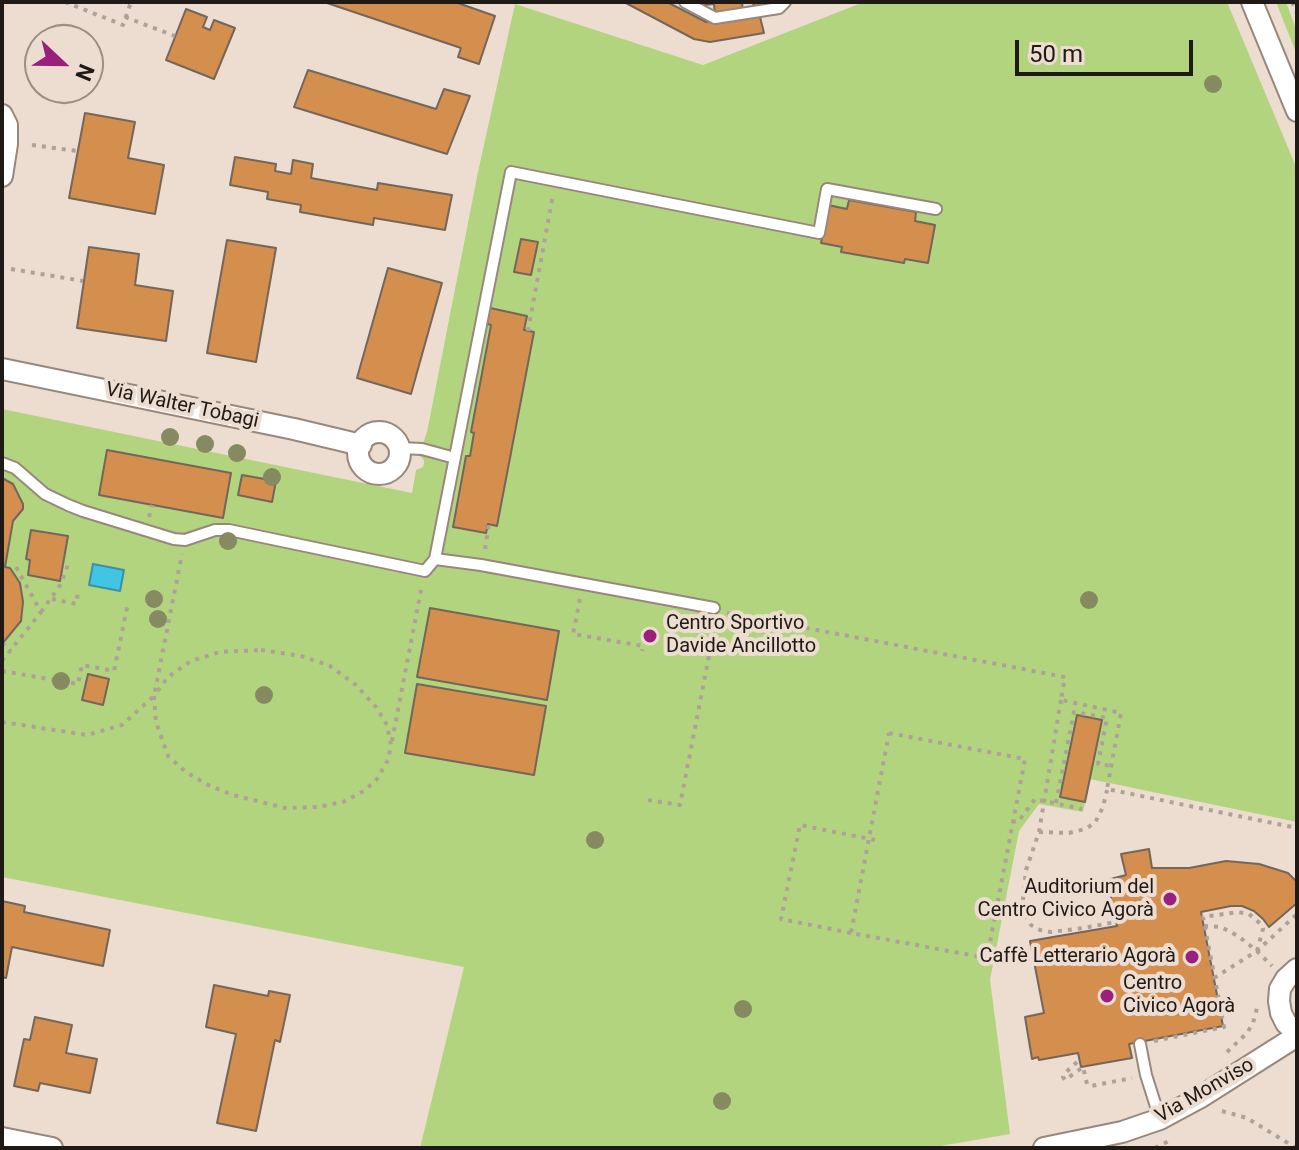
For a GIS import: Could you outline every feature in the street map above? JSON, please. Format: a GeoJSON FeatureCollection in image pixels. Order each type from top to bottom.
{"type":"FeatureCollection","features":[{"type":"Feature","properties":{"kind":"street"},"geometry":{"type":"LineString","coordinates":[[1252,2],[1297,111]]}},
{"type":"Feature","properties":{"kind":"street"},"geometry":{"type":"LineString","coordinates":[[2,115],[7,125],[7,144],[2,176]]}},
{"type":"Feature","properties":{"kind":"street","name":"Via Walter Tobagi"},"geometry":{"type":"LineString","coordinates":[[2,369],[279,425],[361,445]]}},
{"type":"Feature","properties":{"kind":"street"},"geometry":{"type":"LineString","coordinates":[[385,433],[400,448],[400,455],[389,472],[376,474],[361,463],[361,445],[371,435],[385,433]]}},
{"type":"Feature","properties":{"kind":"street"},"geometry":{"type":"LineString","coordinates":[[1289,964],[1279,1001],[1281,1013],[1293,1031]]}},
{"type":"Feature","properties":{"kind":"street","name":"Via Monviso"},"geometry":{"type":"LineString","coordinates":[[1044,1148],[1137,1128],[1160,1119],[1272,1052],[1293,1031]]}},
{"type":"Feature","properties":{"kind":"street"},"geometry":{"type":"LineString","coordinates":[[2,1138],[52,1148]]}},
{"type":"Feature","properties":{"kind":"lane"},"geometry":{"type":"LineString","coordinates":[[685,2],[715,18],[779,8],[785,2]]}},
{"type":"Feature","properties":{"kind":"lane"},"geometry":{"type":"LineString","coordinates":[[2,463],[15,468],[45,494],[83,511],[174,539],[185,540],[215,530],[229,530],[425,571],[435,559],[511,172],[819,233],[827,189],[936,209]]}},
{"type":"Feature","properties":{"kind":"lane"},"geometry":{"type":"LineString","coordinates":[[400,448],[422,449],[455,458]]}},
{"type":"Feature","properties":{"kind":"lane"},"geometry":{"type":"LineString","coordinates":[[435,559],[716,609]]}},
{"type":"Feature","properties":{"kind":"lane"},"geometry":{"type":"LineString","coordinates":[[1140,1044],[1160,1119]]}},
{"type":"Feature","properties":{"kind":"path"},"geometry":{"type":"LineString","coordinates":[[65,2],[123,25],[131,2]]}},
{"type":"Feature","properties":{"kind":"path"},"geometry":{"type":"LineString","coordinates":[[1292,2],[1297,13]]}},
{"type":"Feature","properties":{"kind":"path"},"geometry":{"type":"LineString","coordinates":[[125,17],[175,36]]}},
{"type":"Feature","properties":{"kind":"path"},"geometry":{"type":"LineString","coordinates":[[32,145],[77,151]]}},
{"type":"Feature","properties":{"kind":"path"},"geometry":{"type":"LineString","coordinates":[[528,331],[556,181]]}},
{"type":"Feature","properties":{"kind":"path"},"geometry":{"type":"LineString","coordinates":[[11,269],[83,281]]}},
{"type":"Feature","properties":{"kind":"path"},"geometry":{"type":"LineString","coordinates":[[481,565],[489,524]]}},
{"type":"Feature","properties":{"kind":"path"},"geometry":{"type":"LineString","coordinates":[[185,540],[154,696],[156,722],[168,756],[186,772],[233,795],[285,808],[318,807],[343,802],[364,791],[377,779],[388,760],[425,571]]}},
{"type":"Feature","properties":{"kind":"path"},"geometry":{"type":"LineString","coordinates":[[2,661],[52,599],[69,562]]}},
{"type":"Feature","properties":{"kind":"path"},"geometry":{"type":"LineString","coordinates":[[16,567],[41,612]]}},
{"type":"Feature","properties":{"kind":"path"},"geometry":{"type":"LineString","coordinates":[[582,585],[573,634],[643,646],[642,651]]}},
{"type":"Feature","properties":{"kind":"path"},"geometry":{"type":"LineString","coordinates":[[52,599],[76,604],[78,593]]}},
{"type":"Feature","properties":{"kind":"path"},"geometry":{"type":"LineString","coordinates":[[2,671],[78,684],[82,665],[114,671],[128,603]]}},
{"type":"Feature","properties":{"kind":"path"},"geometry":{"type":"LineString","coordinates":[[648,800],[680,805],[716,609],[1065,677],[1039,832],[1028,861],[1022,909],[1031,925],[1051,932],[1116,922]]}},
{"type":"Feature","properties":{"kind":"path"},"geometry":{"type":"LineString","coordinates":[[2,643],[11,651]]}},
{"type":"Feature","properties":{"kind":"path"},"geometry":{"type":"LineString","coordinates":[[2,722],[87,735],[122,725],[154,696],[168,677],[191,661],[220,652],[261,650],[301,656],[330,666],[356,685],[387,725],[391,745]]}},
{"type":"Feature","properties":{"kind":"path"},"geometry":{"type":"LineString","coordinates":[[1039,832],[1069,833],[1095,823],[1103,807],[1121,713],[1061,700]]}},
{"type":"Feature","properties":{"kind":"path"},"geometry":{"type":"LineString","coordinates":[[1084,714],[1086,705]]}},
{"type":"Feature","properties":{"kind":"path"},"geometry":{"type":"LineString","coordinates":[[1056,803],[1074,712],[1107,718],[1098,764],[1111,766]]}},
{"type":"Feature","properties":{"kind":"path"},"geometry":{"type":"LineString","coordinates":[[851,933],[872,839],[889,733],[1025,759],[1004,854],[987,958],[851,933],[781,919],[800,825],[872,839]]}},
{"type":"Feature","properties":{"kind":"path"},"geometry":{"type":"LineString","coordinates":[[1107,789],[1297,828]]}},
{"type":"Feature","properties":{"kind":"path"},"geometry":{"type":"LineString","coordinates":[[1012,821],[1018,822],[1035,799],[1082,809]]}},
{"type":"Feature","properties":{"kind":"path"},"geometry":{"type":"LineString","coordinates":[[851,887],[859,888]]}},
{"type":"Feature","properties":{"kind":"path"},"geometry":{"type":"LineString","coordinates":[[1140,1044],[1224,1027],[1203,917],[1238,912],[1249,914],[1263,929],[1257,951]]}},
{"type":"Feature","properties":{"kind":"path"},"geometry":{"type":"LineString","coordinates":[[1214,977],[1257,951],[1297,914]]}},
{"type":"Feature","properties":{"kind":"path"},"geometry":{"type":"LineString","coordinates":[[1204,926],[1227,930],[1274,967]]}},
{"type":"Feature","properties":{"kind":"path"},"geometry":{"type":"LineString","coordinates":[[1266,976],[1274,967],[1289,964]]}},
{"type":"Feature","properties":{"kind":"path"},"geometry":{"type":"LineString","coordinates":[[1225,1055],[1247,1033],[1260,997]]}},
{"type":"Feature","properties":{"kind":"path"},"geometry":{"type":"LineString","coordinates":[[1077,1062],[1063,1077],[1065,1080],[1083,1067],[1087,1084],[1091,1086],[1146,1075]]}},
{"type":"Feature","properties":{"kind":"path"},"geometry":{"type":"LineString","coordinates":[[1222,1111],[1247,1118],[1296,1148]]}},
{"type":"Feature","properties":{"kind":"green space","name":"Centro Sportivo Davide Ancillotto"},"geometry":{"type":"Polygon","coordinates":[[[864,2],[1227,2],[1297,169],[1297,822],[1090,779],[1083,812],[1039,804],[1019,831],[990,980],[1010,1134],[929,1148],[420,1148],[464,967],[2,877],[2,409],[412,493],[416,470],[424,464],[419,455],[427,432],[478,172],[515,4],[703,65],[864,2]]]}},
{"type":"Feature","properties":{"kind":"green space"},"geometry":{"type":"Polygon","coordinates":[[[1276,2],[1286,2],[1297,32],[1297,55],[1276,2]]]}},
{"type":"Feature","properties":{"kind":"water"},"geometry":{"type":"Polygon","coordinates":[[[93,564],[124,570],[120,591],[89,585],[93,564]]]}},
{"type":"Feature","properties":{"kind":"building"},"geometry":{"type":"Polygon","coordinates":[[[324,2],[455,2],[495,16],[479,64],[458,57],[461,48],[324,2]]]}},
{"type":"Feature","properties":{"kind":"building"},"geometry":{"type":"Polygon","coordinates":[[[624,2],[667,2],[706,22],[759,13],[764,33],[710,42],[694,39],[624,2]]]}},
{"type":"Feature","properties":{"kind":"building"},"geometry":{"type":"Polygon","coordinates":[[[704,2],[742,2],[743,11],[715,14],[714,4],[704,5],[704,2]]]}},
{"type":"Feature","properties":{"kind":"building"},"geometry":{"type":"Polygon","coordinates":[[[753,2],[776,2],[776,5],[754,8],[753,2]]]}},
{"type":"Feature","properties":{"kind":"building"},"geometry":{"type":"Polygon","coordinates":[[[186,9],[207,17],[203,27],[210,30],[214,20],[235,28],[214,79],[166,60],[186,9]]]}},
{"type":"Feature","properties":{"kind":"building"},"geometry":{"type":"Polygon","coordinates":[[[308,70],[436,109],[444,89],[470,96],[447,154],[294,107],[308,70]]]}},
{"type":"Feature","properties":{"kind":"building"},"geometry":{"type":"Polygon","coordinates":[[[85,113],[135,122],[128,158],[164,165],[155,214],[69,198],[85,113]]]}},
{"type":"Feature","properties":{"kind":"building"},"geometry":{"type":"Polygon","coordinates":[[[235,157],[276,164],[275,171],[291,174],[293,160],[313,164],[311,178],[377,190],[378,183],[452,195],[445,230],[374,218],[373,225],[300,212],[301,205],[267,199],[268,192],[230,185],[235,157]]]}},
{"type":"Feature","properties":{"kind":"building"},"geometry":{"type":"Polygon","coordinates":[[[849,200],[916,212],[915,221],[935,225],[928,263],[905,259],[904,263],[841,252],[842,247],[821,243],[828,205],[847,209],[849,200]]]}},
{"type":"Feature","properties":{"kind":"building"},"geometry":{"type":"Polygon","coordinates":[[[521,239],[538,242],[531,275],[514,272],[521,239]]]}},
{"type":"Feature","properties":{"kind":"building"},"geometry":{"type":"Polygon","coordinates":[[[227,240],[276,248],[256,362],[207,353],[227,240]]]}},
{"type":"Feature","properties":{"kind":"building"},"geometry":{"type":"Polygon","coordinates":[[[89,247],[139,254],[135,285],[173,291],[166,341],[77,328],[89,247]]]}},
{"type":"Feature","properties":{"kind":"building"},"geometry":{"type":"Polygon","coordinates":[[[388,268],[442,283],[411,394],[357,378],[388,268]]]}},
{"type":"Feature","properties":{"kind":"building"},"geometry":{"type":"Polygon","coordinates":[[[490,308],[527,316],[524,330],[534,332],[497,526],[488,524],[486,533],[453,527],[466,456],[470,456],[474,433],[471,432],[491,325],[487,324],[490,308]]]}},
{"type":"Feature","properties":{"kind":"building"},"geometry":{"type":"Polygon","coordinates":[[[107,450],[231,473],[223,518],[99,495],[107,450]]]}},
{"type":"Feature","properties":{"kind":"building"},"geometry":{"type":"Polygon","coordinates":[[[242,475],[276,481],[272,502],[238,495],[242,475]]]}},
{"type":"Feature","properties":{"kind":"building"},"geometry":{"type":"Polygon","coordinates":[[[2,478],[13,484],[23,504],[23,509],[13,521],[5,567],[10,568],[20,583],[23,602],[21,621],[2,644],[2,478]]]}},
{"type":"Feature","properties":{"kind":"building"},"geometry":{"type":"Polygon","coordinates":[[[31,530],[68,536],[60,581],[28,575],[30,560],[26,559],[31,530]]]}},
{"type":"Feature","properties":{"kind":"building"},"geometry":{"type":"Polygon","coordinates":[[[430,608],[559,631],[547,700],[417,677],[430,608]]]}},
{"type":"Feature","properties":{"kind":"building"},"geometry":{"type":"Polygon","coordinates":[[[88,674],[109,679],[103,705],[82,700],[88,674]]]}},
{"type":"Feature","properties":{"kind":"building"},"geometry":{"type":"Polygon","coordinates":[[[417,684],[546,706],[534,775],[405,753],[417,684]]]}},
{"type":"Feature","properties":{"kind":"building"},"geometry":{"type":"Polygon","coordinates":[[[1077,715],[1102,720],[1085,802],[1060,797],[1077,715]]]}},
{"type":"Feature","properties":{"kind":"building"},"geometry":{"type":"Polygon","coordinates":[[[1149,849],[1152,868],[1189,868],[1226,861],[1259,864],[1288,873],[1297,882],[1297,903],[1269,927],[1254,911],[1242,906],[1201,912],[1223,1026],[1129,1044],[1132,1058],[1081,1067],[1078,1053],[1032,1059],[1025,1017],[1044,1013],[1030,941],[1117,926],[1107,880],[1126,875],[1121,854],[1149,849]]]}},
{"type":"Feature","properties":{"kind":"building"},"geometry":{"type":"Polygon","coordinates":[[[2,901],[25,906],[24,912],[110,930],[103,966],[12,947],[6,978],[2,977],[2,901]]]}},
{"type":"Feature","properties":{"kind":"building"},"geometry":{"type":"Polygon","coordinates":[[[214,985],[268,996],[269,991],[290,995],[280,1042],[275,1040],[256,1131],[217,1123],[236,1034],[206,1027],[214,985]]]}},
{"type":"Feature","properties":{"kind":"building"},"geometry":{"type":"Polygon","coordinates":[[[35,1017],[72,1025],[66,1053],[97,1059],[90,1093],[40,1083],[38,1091],[14,1086],[24,1039],[30,1040],[35,1017]]]}},
{"type":"Feature","properties":{"kind":"place","name":"Centro Sportivo Davide Ancillotto"},"geometry":{"type":"Point","coordinates":[650,636]}},
{"type":"Feature","properties":{"kind":"place","name":"Auditorium del Centro Civico Agorà"},"geometry":{"type":"Point","coordinates":[1170,899]}},
{"type":"Feature","properties":{"kind":"place","name":"Caffè Letterario Agorà"},"geometry":{"type":"Point","coordinates":[1192,957]}},
{"type":"Feature","properties":{"kind":"place","name":"Centro Civico Agorà"},"geometry":{"type":"Point","coordinates":[1107,996]}}]}
